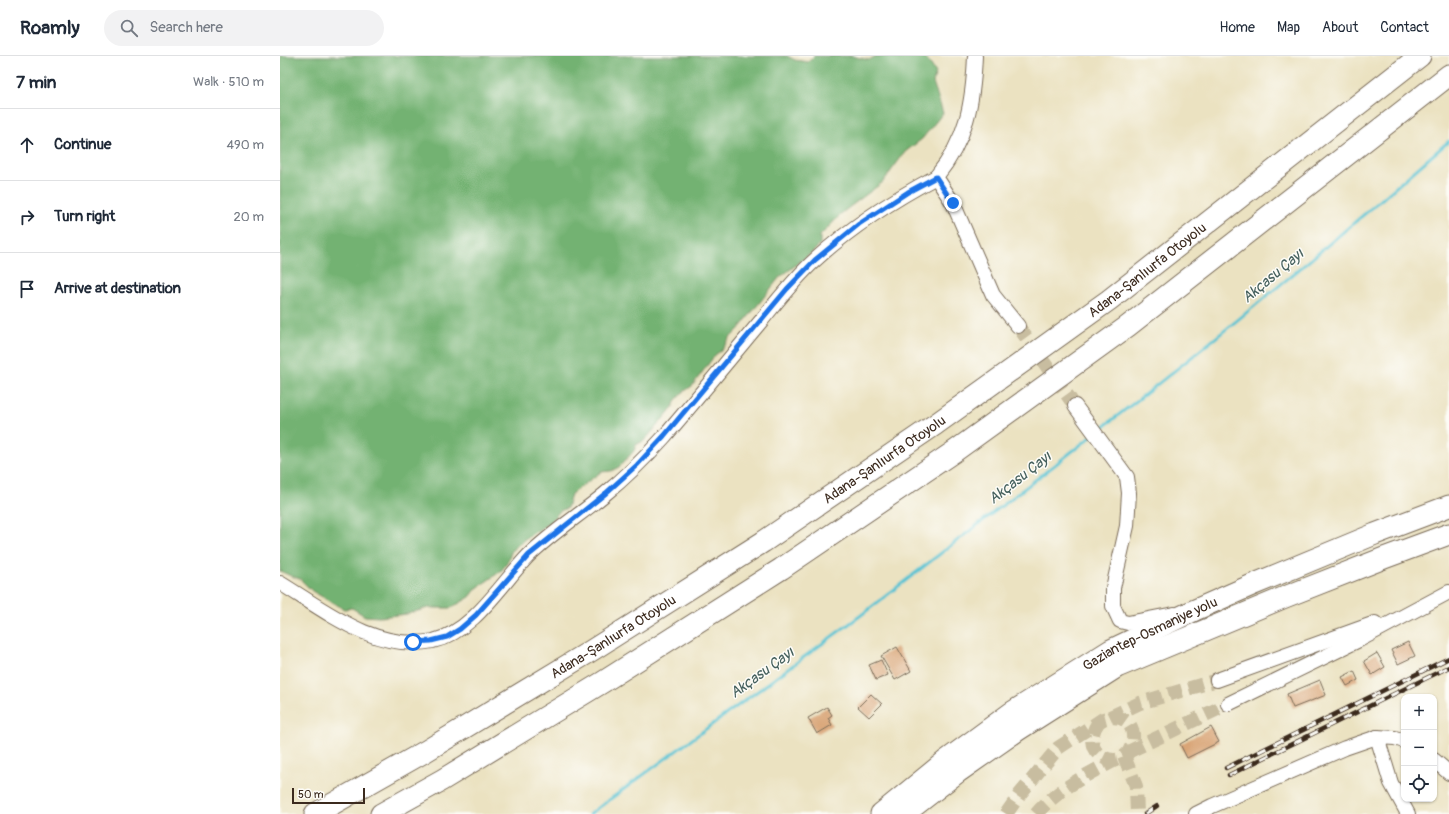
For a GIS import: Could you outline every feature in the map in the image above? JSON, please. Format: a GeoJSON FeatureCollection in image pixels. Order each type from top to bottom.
{"type":"FeatureCollection","features":[{"type":"Feature","properties":{"kind":"highway","name":"Adana-Şanlıurfa Otoyolu"},"geometry":{"type":"LineString","coordinates":[[315,814],[426,752],[586,654],[763,542],[930,428],[1109,300],[1420,56]]}},
{"type":"Feature","properties":{"kind":"highway"},"geometry":{"type":"LineString","coordinates":[[381,814],[442,780],[603,682],[781,569],[955,451],[1128,326],[1449,75]]}},
{"type":"Feature","properties":{"kind":"highway","name":"Gaziantep-Osmaniye yolu"},"geometry":{"type":"LineString","coordinates":[[881,814],[947,760],[1011,713],[1111,650],[1195,610],[1375,534],[1449,506]]}},
{"type":"Feature","properties":{"kind":"highway","name":"Gaziantep-Osmaniye yolu"},"geometry":{"type":"LineString","coordinates":[[904,814],[958,772],[1012,734],[1117,667],[1285,597],[1449,534]]}},
{"type":"Feature","properties":{"kind":"street"},"geometry":{"type":"LineString","coordinates":[[280,583],[350,626],[370,635],[389,640],[413,642],[431,641],[447,637],[460,629],[476,615],[529,555],[606,493],[637,465],[664,436],[787,289],[815,260],[859,224],[908,192],[936,177],[948,163],[963,132],[969,113],[974,84],[975,56]]}},
{"type":"Feature","properties":{"kind":"street"},"geometry":{"type":"LineString","coordinates":[[936,177],[953,203],[993,294],[1018,326]]}},
{"type":"Feature","properties":{"kind":"street"},"geometry":{"type":"LineString","coordinates":[[1075,406],[1127,476],[1129,493],[1127,526],[1113,588],[1113,606],[1120,621],[1128,623],[1195,610]]}},
{"type":"Feature","properties":{"kind":"street"},"geometry":{"type":"LineString","coordinates":[[1228,704],[1359,640],[1420,606],[1449,592]]}},
{"type":"Feature","properties":{"kind":"street"},"geometry":{"type":"LineString","coordinates":[[1217,680],[1420,606]]}},
{"type":"Feature","properties":{"kind":"street"},"geometry":{"type":"LineString","coordinates":[[1196,814],[1345,748],[1377,737],[1395,738],[1401,740]]}},
{"type":"Feature","properties":{"kind":"street"},"geometry":{"type":"LineString","coordinates":[[1377,737],[1391,783],[1408,814]]}},
{"type":"Feature","properties":{"kind":"street"},"geometry":{"type":"LineString","coordinates":[[1437,763],[1449,773]]}},
{"type":"Feature","properties":{"kind":"green space"},"geometry":{"type":"Polygon","coordinates":[[[280,56],[787,56],[795,60],[808,62],[814,56],[852,56],[869,60],[876,56],[923,56],[936,73],[933,82],[943,113],[922,139],[905,152],[883,182],[843,212],[820,236],[820,244],[814,251],[779,278],[738,330],[729,339],[722,350],[715,355],[692,386],[682,393],[676,400],[673,407],[645,440],[636,445],[634,451],[619,467],[611,471],[601,472],[571,494],[567,508],[560,511],[549,523],[526,538],[512,550],[507,563],[501,571],[477,588],[470,597],[451,608],[428,608],[407,614],[379,617],[365,616],[352,608],[344,609],[312,591],[300,579],[280,571],[280,56]]]}},
{"type":"Feature","properties":{"kind":"building"},"geometry":{"type":"Polygon","coordinates":[[[1408,642],[1415,656],[1398,664],[1391,650],[1408,642]]]}},
{"type":"Feature","properties":{"kind":"building"},"geometry":{"type":"Polygon","coordinates":[[[897,647],[911,671],[895,680],[881,656],[897,647]]]}},
{"type":"Feature","properties":{"kind":"building"},"geometry":{"type":"Polygon","coordinates":[[[1377,653],[1385,667],[1372,675],[1364,661],[1377,653]]]}},
{"type":"Feature","properties":{"kind":"building"},"geometry":{"type":"Polygon","coordinates":[[[881,660],[888,675],[876,680],[869,665],[881,660]]]}},
{"type":"Feature","properties":{"kind":"building"},"geometry":{"type":"Polygon","coordinates":[[[1354,671],[1358,680],[1347,686],[1342,677],[1354,671]]]}},
{"type":"Feature","properties":{"kind":"building"},"geometry":{"type":"Polygon","coordinates":[[[1320,680],[1326,695],[1293,708],[1287,694],[1320,680]]]}},
{"type":"Feature","properties":{"kind":"building"},"geometry":{"type":"Polygon","coordinates":[[[871,694],[882,704],[869,717],[858,707],[871,694]]]}},
{"type":"Feature","properties":{"kind":"building"},"geometry":{"type":"Polygon","coordinates":[[[827,707],[832,715],[828,718],[832,725],[817,734],[808,718],[827,707]]]}},
{"type":"Feature","properties":{"kind":"building"},"geometry":{"type":"Polygon","coordinates":[[[1211,727],[1219,742],[1187,758],[1180,744],[1211,727]]]}},
{"type":"Feature","properties":{"kind":"waterway","name":"Akçasu Çayı"},"geometry":{"type":"LineString","coordinates":[[1098,431],[1276,289],[1449,141]]}},
{"type":"Feature","properties":{"kind":"waterway","name":"Akçasu Çayı"},"geometry":{"type":"LineString","coordinates":[[590,814],[860,616],[1092,436]]}},
{"type":"Feature","properties":{"kind":"tunnel"},"geometry":{"type":"LineString","coordinates":[[1018,326],[1075,406]]}},
{"type":"Feature","properties":{"kind":"tunnel"},"geometry":{"type":"LineString","coordinates":[[1110,717],[1140,703],[1217,680]]}},
{"type":"Feature","properties":{"kind":"tunnel"},"geometry":{"type":"LineString","coordinates":[[1130,751],[1228,704]]}},
{"type":"Feature","properties":{"kind":"tunnel"},"geometry":{"type":"LineString","coordinates":[[1006,814],[1020,794],[1058,748],[1103,719],[1117,717],[1127,722],[1132,730],[1133,740],[1130,749],[1124,757],[1115,760],[1098,754],[1092,742],[1093,732],[1098,723]]}},
{"type":"Feature","properties":{"kind":"tunnel"},"geometry":{"type":"LineString","coordinates":[[1124,756],[1136,786],[1137,814]]}},
{"type":"Feature","properties":{"kind":"tunnel"},"geometry":{"type":"LineString","coordinates":[[1036,814],[1054,797],[1084,776],[1117,759]]}},
{"type":"Feature","properties":{"kind":"railway"},"geometry":{"type":"LineString","coordinates":[[1226,768],[1449,658]]}},
{"type":"Feature","properties":{"kind":"railway"},"geometry":{"type":"LineString","coordinates":[[1229,775],[1449,667]]}},
{"type":"Feature","properties":{"kind":"railway"},"geometry":{"type":"LineString","coordinates":[[1145,814],[1157,806]]}},
{"type":"Feature","properties":{"kind":"route"},"geometry":{"type":"LineString","coordinates":[[413,642],[431,641],[447,637],[460,629],[476,615],[529,555],[606,493],[637,465],[664,436],[787,289],[815,260],[859,224],[908,192],[936,177],[953,203]]}}]}
